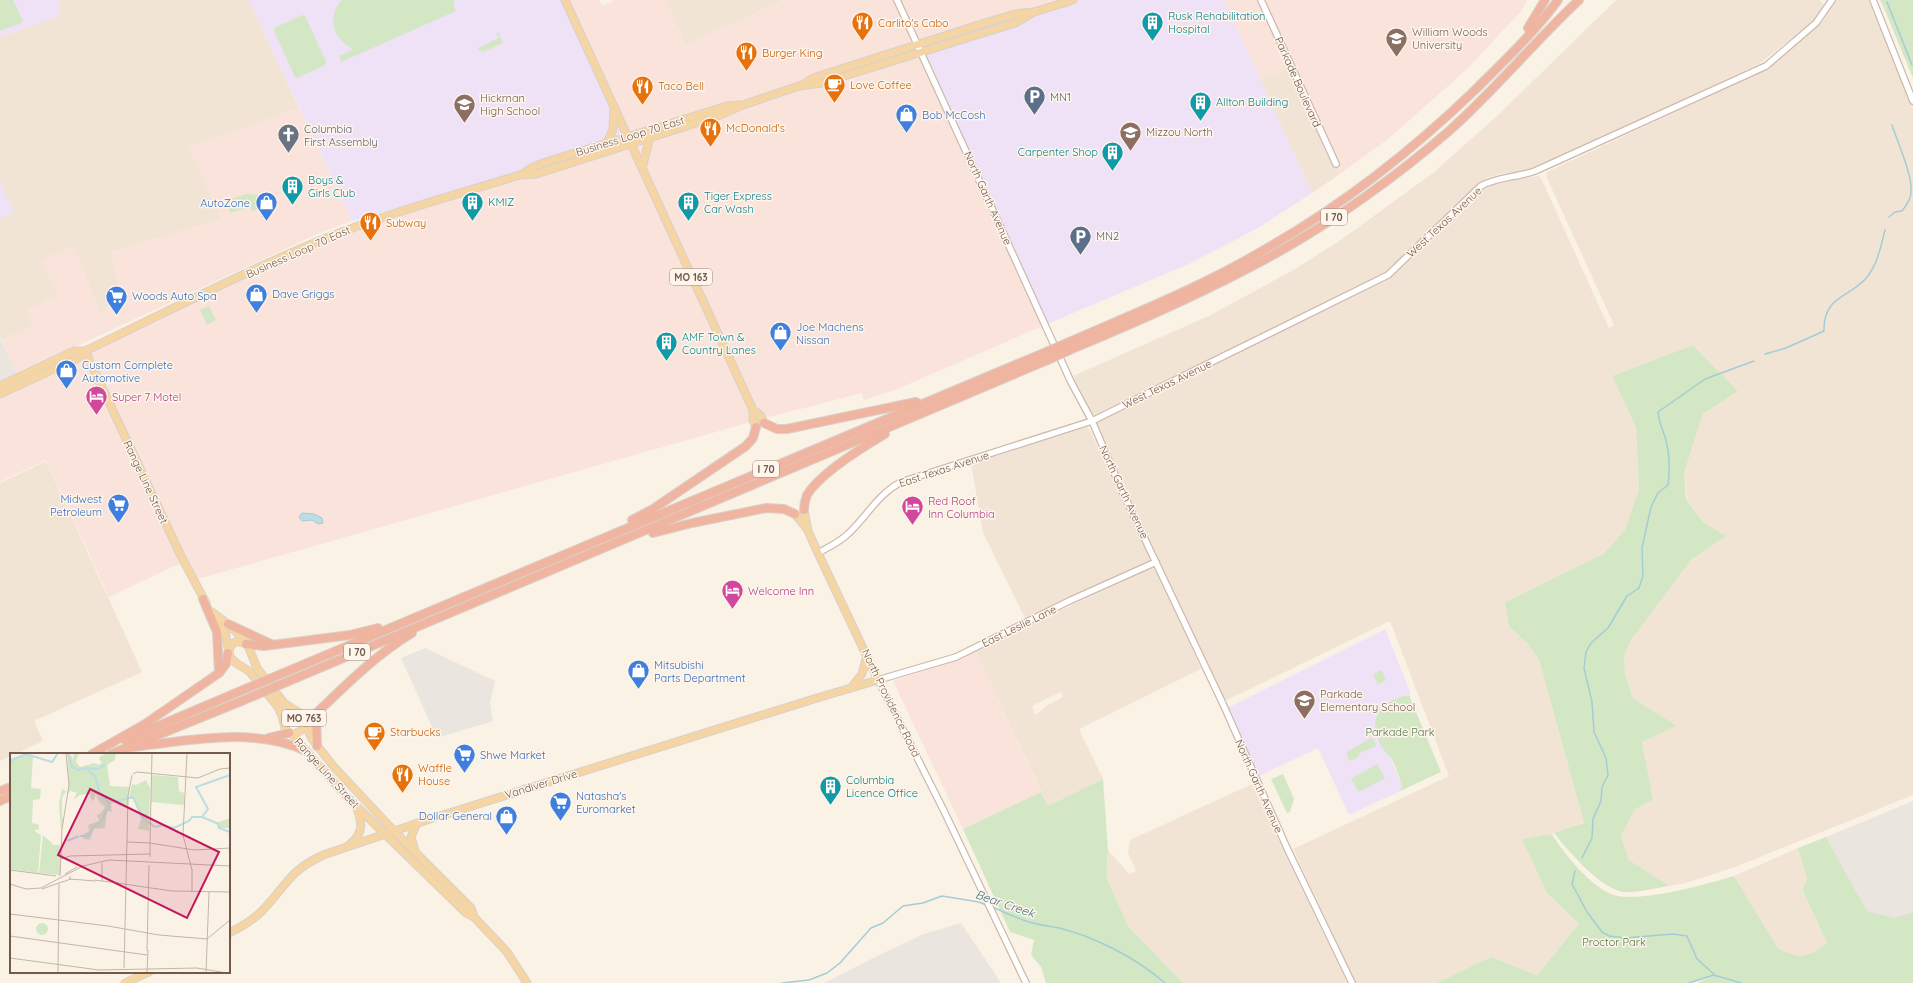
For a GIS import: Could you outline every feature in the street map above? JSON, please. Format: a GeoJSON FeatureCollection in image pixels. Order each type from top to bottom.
{"type":"FeatureCollection","features":[{"type":"Feature","properties":{"kind":"highway"},"geometry":{"type":"LineString","coordinates":[[1509,56],[1535,19],[1545,0]]}},
{"type":"Feature","properties":{"kind":"highway","name":"I 70"},"geometry":{"type":"LineString","coordinates":[[1071,346],[1269,248],[1328,210],[1392,163],[1446,118],[1509,56],[1558,0]]}},
{"type":"Feature","properties":{"kind":"highway","name":"I 70"},"geometry":{"type":"LineString","coordinates":[[94,753],[405,620],[934,398],[1146,318],[1227,280],[1274,255],[1372,191],[1449,131],[1515,66],[1553,24],[1570,0]]}},
{"type":"Feature","properties":{"kind":"highway"},"geometry":{"type":"LineString","coordinates":[[1553,24],[1579,0]]}},
{"type":"Feature","properties":{"kind":"highway","name":"I 70"},"geometry":{"type":"LineString","coordinates":[[114,753],[244,700],[922,414],[1048,355]]}},
{"type":"Feature","properties":{"kind":"highway"},"geometry":{"type":"LineString","coordinates":[[764,423],[777,429],[787,429],[934,398]]}},
{"type":"Feature","properties":{"kind":"highway"},"geometry":{"type":"LineString","coordinates":[[804,510],[807,496],[813,487],[842,462],[867,445],[922,414]]}},
{"type":"Feature","properties":{"kind":"highway"},"geometry":{"type":"LineString","coordinates":[[598,539],[653,509],[746,446],[753,438],[756,427]]}},
{"type":"Feature","properties":{"kind":"highway"},"geometry":{"type":"LineString","coordinates":[[627,539],[692,523],[766,508],[784,510],[795,514]]}},
{"type":"Feature","properties":{"kind":"highway"},"geometry":{"type":"LineString","coordinates":[[203,599],[217,632],[219,674]]}},
{"type":"Feature","properties":{"kind":"highway"},"geometry":{"type":"LineString","coordinates":[[246,644],[257,646],[272,645],[350,635],[405,620]]}},
{"type":"Feature","properties":{"kind":"highway"},"geometry":{"type":"LineString","coordinates":[[306,723],[323,706],[393,645],[433,620]]}},
{"type":"Feature","properties":{"kind":"highway"},"geometry":{"type":"LineString","coordinates":[[228,624],[272,645]]}},
{"type":"Feature","properties":{"kind":"highway"},"geometry":{"type":"LineString","coordinates":[[94,753],[145,724],[219,674],[226,664],[228,653]]}},
{"type":"Feature","properties":{"kind":"highway"},"geometry":{"type":"LineString","coordinates":[[316,714],[317,746]]}},
{"type":"Feature","properties":{"kind":"highway"},"geometry":{"type":"LineString","coordinates":[[127,748],[221,739],[266,739],[291,734]]}},
{"type":"Feature","properties":{"kind":"highway"},"geometry":{"type":"LineString","coordinates":[[266,739],[291,744],[306,752]]}},
{"type":"Feature","properties":{"kind":"highway"},"geometry":{"type":"LineString","coordinates":[[0,791],[10,787]]}},
{"type":"Feature","properties":{"kind":"highway"},"geometry":{"type":"LineString","coordinates":[[0,801],[10,796]]}},
{"type":"Feature","properties":{"kind":"main road","name":"MO 163"},"geometry":{"type":"LineString","coordinates":[[565,0],[753,410],[753,420],[756,427]]}},
{"type":"Feature","properties":{"kind":"main road"},"geometry":{"type":"LineString","coordinates":[[1034,12],[1073,0]]}},
{"type":"Feature","properties":{"kind":"main road","name":"Business Loop 70 East"},"geometry":{"type":"LineString","coordinates":[[802,86],[813,78],[1015,14],[1034,12]]}},
{"type":"Feature","properties":{"kind":"main road","name":"Business Loop 70 East"},"geometry":{"type":"LineString","coordinates":[[520,175],[533,167],[546,162],[607,143],[650,138],[802,86],[822,83],[1015,23],[1034,12]]}},
{"type":"Feature","properties":{"kind":"main road","name":"Business Loop 70 East"},"geometry":{"type":"LineString","coordinates":[[0,394],[78,358],[85,351],[326,238],[355,227],[520,175],[536,174],[727,106],[743,105]]}},
{"type":"Feature","properties":{"kind":"main road"},"geometry":{"type":"LineString","coordinates":[[607,143],[613,129],[614,109]]}},
{"type":"Feature","properties":{"kind":"main road"},"geometry":{"type":"LineString","coordinates":[[642,169],[650,138]]}},
{"type":"Feature","properties":{"kind":"main road","name":"Business Loop 70 East"},"geometry":{"type":"LineString","coordinates":[[0,386],[74,351],[85,351]]}},
{"type":"Feature","properties":{"kind":"main road","name":"Range Line Street"},"geometry":{"type":"LineString","coordinates":[[85,351],[180,556],[210,611],[225,632],[228,653],[232,660],[249,672],[278,707],[285,728],[306,752],[355,805],[466,913],[474,917],[508,952],[527,983]]}},
{"type":"Feature","properties":{"kind":"main road","name":"MO 163"},"geometry":{"type":"LineString","coordinates":[[753,410],[760,415],[764,423]]}},
{"type":"Feature","properties":{"kind":"main road","name":"North Providence Road"},"geometry":{"type":"LineString","coordinates":[[804,510],[808,531]]}},
{"type":"Feature","properties":{"kind":"main road","name":"North Providence Road"},"geometry":{"type":"LineString","coordinates":[[795,514],[808,531],[878,680]]}},
{"type":"Feature","properties":{"kind":"main road","name":"Range Line Street"},"geometry":{"type":"LineString","coordinates":[[210,611],[228,624],[246,644],[257,668],[284,703],[301,714],[312,739],[334,767],[394,831],[471,908],[474,917]]}},
{"type":"Feature","properties":{"kind":"main road"},"geometry":{"type":"LineString","coordinates":[[228,653],[230,645],[234,642],[241,641],[246,644]]}},
{"type":"Feature","properties":{"kind":"main road"},"geometry":{"type":"LineString","coordinates":[[851,688],[864,670],[867,656]]}},
{"type":"Feature","properties":{"kind":"main road","name":"Vandiver Drive"},"geometry":{"type":"LineString","coordinates":[[230,932],[246,924],[262,911],[290,876],[306,864],[346,847],[417,823],[878,680]]}},
{"type":"Feature","properties":{"kind":"main road"},"geometry":{"type":"LineString","coordinates":[[291,734],[303,729],[306,723]]}},
{"type":"Feature","properties":{"kind":"main road"},"geometry":{"type":"LineString","coordinates":[[346,847],[355,840],[361,832],[362,824],[355,805]]}},
{"type":"Feature","properties":{"kind":"main road"},"geometry":{"type":"LineString","coordinates":[[416,853],[411,837],[417,823]]}},
{"type":"Feature","properties":{"kind":"main road"},"geometry":{"type":"LineString","coordinates":[[125,983],[146,973]]}},
{"type":"Feature","properties":{"kind":"street","name":"North Garth Avenue"},"geometry":{"type":"LineString","coordinates":[[897,0],[1071,382],[1092,421],[1122,491],[1223,704],[1287,848],[1352,983]]}},
{"type":"Feature","properties":{"kind":"street","name":"Parkade Boulevard"},"geometry":{"type":"LineString","coordinates":[[1261,0],[1336,164]]}},
{"type":"Feature","properties":{"kind":"street","name":"West Texas Avenue"},"geometry":{"type":"LineString","coordinates":[[1092,421],[1388,275],[1470,196],[1492,180],[1535,171],[1766,66],[1816,23],[1832,0]]}},
{"type":"Feature","properties":{"kind":"street"},"geometry":{"type":"LineString","coordinates":[[1873,0],[1913,101]]}},
{"type":"Feature","properties":{"kind":"street","name":"East Texas Avenue"},"geometry":{"type":"LineString","coordinates":[[818,553],[839,542],[850,532],[880,496],[901,482],[1092,421]]}},
{"type":"Feature","properties":{"kind":"street","name":"East Leslie Lane"},"geometry":{"type":"LineString","coordinates":[[878,680],[956,657],[1069,601],[1156,562]]}},
{"type":"Feature","properties":{"kind":"street","name":"North Providence Road"},"geometry":{"type":"LineString","coordinates":[[878,680],[967,859],[1026,983]]}},
{"type":"Feature","properties":{"kind":"shaded area"},"geometry":{"type":"Polygon","coordinates":[[[0,0],[59,0],[58,16],[0,37],[0,0]]]}},
{"type":"Feature","properties":{"kind":"shaded area"},"geometry":{"type":"Polygon","coordinates":[[[59,0],[249,0],[299,108],[189,148],[222,219],[112,252],[120,297],[100,314],[74,246],[42,260],[59,296],[27,311],[33,326],[2,340],[0,337],[0,37],[58,16],[59,0]]]}},
{"type":"Feature","properties":{"kind":"shaded area","name":"Hickman High School"},"geometry":{"type":"Polygon","coordinates":[[[249,0],[565,0],[629,140],[352,221],[249,0]]]}},
{"type":"Feature","properties":{"kind":"shaded area"},"geometry":{"type":"Polygon","coordinates":[[[565,0],[599,0],[603,6],[615,0],[665,0],[686,45],[784,0],[1073,0],[1045,325],[895,390],[864,400],[862,393],[758,420],[194,580],[86,351],[319,241],[355,228],[629,140],[565,0]]]}},
{"type":"Feature","properties":{"kind":"shaded area"},"geometry":{"type":"Polygon","coordinates":[[[665,0],[784,0],[686,45],[665,0]]]}},
{"type":"Feature","properties":{"kind":"shaded area","name":"Mizzou North"},"geometry":{"type":"Polygon","coordinates":[[[1073,0],[1224,0],[1312,193],[1258,228],[1191,263],[1045,325],[919,49],[1073,0]]]}},
{"type":"Feature","properties":{"kind":"shaded area"},"geometry":{"type":"Polygon","coordinates":[[[1224,0],[1527,0],[1522,10],[1468,68],[1388,139],[1340,174],[1291,67],[1260,79],[1224,0]]]}},
{"type":"Feature","properties":{"kind":"shaded area"},"geometry":{"type":"Polygon","coordinates":[[[1616,0],[1820,0],[1824,5],[1815,20],[1759,64],[1530,171],[1499,174],[1485,179],[1382,275],[1095,415],[1092,414],[1073,376],[1211,315],[1295,269],[1342,239],[1433,173],[1497,116],[1616,0]]]}},
{"type":"Feature","properties":{"kind":"shaded area"},"geometry":{"type":"Polygon","coordinates":[[[1837,0],[1868,0],[1913,105],[1913,795],[1733,868],[1682,884],[1669,886],[1629,860],[1621,836],[1635,808],[1653,800],[1642,742],[1677,726],[1633,698],[1625,675],[1624,656],[1631,640],[1691,560],[1725,536],[1703,522],[1695,512],[1687,498],[1684,473],[1703,414],[1738,391],[1693,345],[1612,376],[1636,426],[1639,489],[1625,530],[1603,554],[1505,602],[1509,627],[1523,638],[1535,651],[1540,663],[1584,823],[1549,835],[1523,839],[1547,893],[1579,924],[1537,975],[1491,957],[1436,983],[1355,983],[1293,849],[1449,776],[1390,621],[1227,700],[1223,698],[1097,427],[1097,422],[1385,281],[1395,274],[1483,190],[1500,182],[1538,176],[1541,178],[1609,328],[1614,325],[1546,176],[1547,172],[1763,71],[1822,22],[1837,0]]]}},
{"type":"Feature","properties":{"kind":"shaded area"},"geometry":{"type":"Polygon","coordinates":[[[1291,67],[1340,174],[1312,193],[1260,79],[1291,67]]]}},
{"type":"Feature","properties":{"kind":"shaded area"},"geometry":{"type":"Polygon","coordinates":[[[299,108],[352,221],[315,235],[17,374],[2,340],[33,326],[27,311],[59,296],[42,260],[74,246],[100,314],[120,296],[112,252],[222,219],[189,148],[299,108]]]}},
{"type":"Feature","properties":{"kind":"shaded area"},"geometry":{"type":"Polygon","coordinates":[[[0,182],[14,212],[0,219],[0,182]]]}},
{"type":"Feature","properties":{"kind":"shaded area"},"geometry":{"type":"Polygon","coordinates":[[[0,337],[17,374],[0,382],[0,337]]]}},
{"type":"Feature","properties":{"kind":"shaded area"},"geometry":{"type":"Polygon","coordinates":[[[85,352],[183,562],[109,597],[46,460],[0,482],[0,391],[85,352]]]}},
{"type":"Feature","properties":{"kind":"shaded area"},"geometry":{"type":"Polygon","coordinates":[[[1087,427],[1090,430],[1150,557],[1149,562],[1026,620],[983,533],[971,463],[1087,427]]]}},
{"type":"Feature","properties":{"kind":"shaded area"},"geometry":{"type":"Polygon","coordinates":[[[46,461],[142,672],[34,721],[43,741],[18,753],[10,753],[10,756],[0,761],[0,483],[46,461]]]}},
{"type":"Feature","properties":{"kind":"shaded area"},"geometry":{"type":"Polygon","coordinates":[[[1152,568],[1158,571],[1201,669],[1079,729],[1103,779],[1048,806],[975,650],[1152,568]],[[1061,692],[1032,706],[1035,715],[1046,706],[1063,697],[1061,692]]]}},
{"type":"Feature","properties":{"kind":"shaded area","name":"Parkade Elementary School"},"geometry":{"type":"Polygon","coordinates":[[[1385,629],[1411,694],[1396,698],[1377,717],[1377,737],[1391,759],[1402,787],[1398,792],[1349,815],[1318,748],[1259,776],[1229,707],[1385,629]]]}},
{"type":"Feature","properties":{"kind":"shaded area"},"geometry":{"type":"Polygon","coordinates":[[[425,648],[495,681],[490,703],[493,721],[437,738],[401,658],[425,648]]]}},
{"type":"Feature","properties":{"kind":"shaded area"},"geometry":{"type":"Polygon","coordinates":[[[975,650],[1041,792],[963,829],[893,681],[948,663],[975,650]]]}},
{"type":"Feature","properties":{"kind":"shaded area"},"geometry":{"type":"Polygon","coordinates":[[[1252,784],[1347,983],[1183,983],[1128,926],[1106,876],[1108,850],[1129,874],[1136,871],[1128,853],[1130,840],[1252,784]]]}},
{"type":"Feature","properties":{"kind":"shaded area"},"geometry":{"type":"Polygon","coordinates":[[[1913,801],[1913,912],[1894,918],[1878,915],[1867,911],[1826,837],[1913,801]]]}},
{"type":"Feature","properties":{"kind":"shaded area"},"geometry":{"type":"Polygon","coordinates":[[[1798,848],[1807,879],[1802,891],[1827,943],[1812,953],[1800,956],[1778,948],[1734,876],[1798,848]]]}},
{"type":"Feature","properties":{"kind":"shaded area"},"geometry":{"type":"Polygon","coordinates":[[[961,923],[1001,983],[824,983],[924,934],[961,923]]]}},
{"type":"Feature","properties":{"kind":"green space"},"geometry":{"type":"Polygon","coordinates":[[[0,0],[13,0],[23,21],[21,23],[0,31],[0,0]]]}},
{"type":"Feature","properties":{"kind":"green space"},"geometry":{"type":"Polygon","coordinates":[[[342,0],[455,0],[453,5],[456,11],[341,62],[339,56],[353,49],[341,40],[334,27],[334,13],[342,0]]]}},
{"type":"Feature","properties":{"kind":"green space"},"geometry":{"type":"Polygon","coordinates":[[[1880,0],[1913,0],[1913,78],[1884,8],[1880,0]]]}},
{"type":"Feature","properties":{"kind":"green space"},"geometry":{"type":"Polygon","coordinates":[[[302,15],[305,16],[326,61],[325,65],[297,78],[295,77],[274,28],[302,15]]]}},
{"type":"Feature","properties":{"kind":"green space"},"geometry":{"type":"Polygon","coordinates":[[[498,32],[503,43],[483,52],[479,50],[478,48],[499,38],[496,33],[498,32]]]}},
{"type":"Feature","properties":{"kind":"green space"},"geometry":{"type":"Polygon","coordinates":[[[247,194],[271,196],[272,204],[252,211],[250,207],[230,213],[226,200],[247,194]]]}},
{"type":"Feature","properties":{"kind":"green space"},"geometry":{"type":"Polygon","coordinates":[[[209,306],[216,320],[207,325],[200,310],[209,306]]]}},
{"type":"Feature","properties":{"kind":"green space"},"geometry":{"type":"Polygon","coordinates":[[[1693,345],[1738,391],[1703,414],[1684,473],[1686,498],[1695,512],[1703,522],[1726,536],[1691,560],[1631,640],[1624,656],[1625,675],[1633,698],[1677,726],[1642,742],[1653,800],[1635,809],[1621,836],[1629,860],[1669,886],[1640,891],[1623,892],[1604,884],[1585,868],[1554,833],[1584,823],[1540,663],[1527,643],[1509,627],[1505,602],[1603,554],[1625,530],[1639,489],[1636,427],[1612,376],[1693,345]]]}},
{"type":"Feature","properties":{"kind":"green space"},"geometry":{"type":"Polygon","coordinates":[[[1382,670],[1386,680],[1378,685],[1373,674],[1382,670]]]}},
{"type":"Feature","properties":{"kind":"green space","name":"Parkade Park"},"geometry":{"type":"Polygon","coordinates":[[[1409,695],[1441,772],[1398,792],[1402,787],[1397,772],[1391,758],[1381,745],[1376,734],[1375,725],[1376,717],[1385,705],[1400,697],[1409,695]]]}},
{"type":"Feature","properties":{"kind":"green space"},"geometry":{"type":"Polygon","coordinates":[[[1371,738],[1374,739],[1376,746],[1360,753],[1358,757],[1351,761],[1348,759],[1347,752],[1371,738]]]}},
{"type":"Feature","properties":{"kind":"green space"},"geometry":{"type":"Polygon","coordinates":[[[1377,764],[1385,778],[1359,792],[1351,779],[1377,764]]]}},
{"type":"Feature","properties":{"kind":"green space"},"geometry":{"type":"Polygon","coordinates":[[[1283,774],[1294,799],[1290,812],[1287,813],[1271,779],[1283,774]]]}},
{"type":"Feature","properties":{"kind":"green space"},"geometry":{"type":"Polygon","coordinates":[[[1103,779],[1108,850],[1106,876],[1128,926],[1183,983],[1046,983],[1041,967],[1031,955],[1034,940],[1010,932],[963,829],[1041,792],[1048,806],[1103,779]]]}},
{"type":"Feature","properties":{"kind":"green space","name":"Proctor Park"},"geometry":{"type":"Polygon","coordinates":[[[1552,834],[1563,851],[1588,878],[1597,886],[1614,895],[1640,897],[1657,895],[1691,888],[1734,876],[1778,948],[1800,956],[1812,953],[1827,943],[1802,890],[1807,879],[1798,848],[1826,837],[1867,911],[1894,918],[1913,912],[1913,983],[1697,983],[1714,976],[1690,983],[1436,983],[1491,957],[1537,975],[1579,924],[1547,893],[1522,839],[1552,834]]]}},
{"type":"Feature","properties":{"kind":"water"},"geometry":{"type":"Polygon","coordinates":[[[302,513],[314,514],[322,518],[323,523],[318,524],[312,520],[302,521],[299,517],[302,513]]]}},
{"type":"Feature","properties":{"kind":"waterway"},"geometry":{"type":"LineString","coordinates":[[1887,2],[1912,65]]}},
{"type":"Feature","properties":{"kind":"waterway"},"geometry":{"type":"LineString","coordinates":[[1889,217],[1895,212],[1902,211],[1907,205],[1911,195],[1910,177],[1892,125]]}},
{"type":"Feature","properties":{"kind":"waterway"},"geometry":{"type":"LineString","coordinates":[[1765,354],[1786,348],[1824,331],[1825,319],[1828,310],[1839,298],[1854,289],[1868,276],[1879,254],[1885,230]]}},
{"type":"Feature","properties":{"kind":"waterway"},"geometry":{"type":"LineString","coordinates":[[1582,858],[1592,838],[1593,819],[1601,801],[1602,787],[1608,775],[1606,758],[1594,732],[1592,702],[1584,668],[1586,652],[1591,643],[1608,628],[1627,596],[1639,588],[1643,576],[1642,548],[1651,507],[1658,493],[1668,485],[1669,479],[1668,449],[1658,412],[1705,379],[1754,361]]}},
{"type":"Feature","properties":{"kind":"waterway"},"geometry":{"type":"LineString","coordinates":[[1575,871],[1572,884],[1587,912],[1602,932],[1609,936],[1625,938],[1673,934],[1687,936],[1697,959],[1716,976]]}},
{"type":"Feature","properties":{"kind":"waterway","name":"Bear Creek"},"geometry":{"type":"LineString","coordinates":[[782,983],[809,980],[827,973],[840,963],[871,928],[883,923],[903,906],[923,903],[942,896],[979,902],[986,905]]}},
{"type":"Feature","properties":{"kind":"waterway","name":"Bear Creek"},"geometry":{"type":"LineString","coordinates":[[992,907],[1029,922],[1073,932],[1101,943],[1141,965],[1165,983]]}},
{"type":"Feature","properties":{"kind":"waterway","name":"Bear Creek"},"geometry":{"type":"LineString","coordinates":[[1689,983],[1714,975],[1741,983]]}},
{"type":"Feature","properties":{"kind":"place","name":"Carlito's Cabo"},"geometry":{"type":"Point","coordinates":[862,42]}},
{"type":"Feature","properties":{"kind":"place","name":"Rusk Rehabilitation Hospital"},"geometry":{"type":"Point","coordinates":[1153,42]}},
{"type":"Feature","properties":{"kind":"place","name":"William Woods University"},"geometry":{"type":"Point","coordinates":[1397,58]}},
{"type":"Feature","properties":{"kind":"place","name":"Burger King"},"geometry":{"type":"Point","coordinates":[747,72]}},
{"type":"Feature","properties":{"kind":"place","name":"Love Coffee"},"geometry":{"type":"Point","coordinates":[834,104]}},
{"type":"Feature","properties":{"kind":"place","name":"Taco Bell"},"geometry":{"type":"Point","coordinates":[642,106]}},
{"type":"Feature","properties":{"kind":"place","name":"MN1"},"geometry":{"type":"Point","coordinates":[1035,116]}},
{"type":"Feature","properties":{"kind":"place","name":"Allton Building"},"geometry":{"type":"Point","coordinates":[1200,122]}},
{"type":"Feature","properties":{"kind":"place","name":"Hickman High School"},"geometry":{"type":"Point","coordinates":[464,124]}},
{"type":"Feature","properties":{"kind":"place","name":"Bob McCosh"},"geometry":{"type":"Point","coordinates":[907,134]}},
{"type":"Feature","properties":{"kind":"place","name":"McDonald's"},"geometry":{"type":"Point","coordinates":[710,148]}},
{"type":"Feature","properties":{"kind":"place","name":"Mizzou North"},"geometry":{"type":"Point","coordinates":[1130,152]}},
{"type":"Feature","properties":{"kind":"place","name":"Columbia First Assembly"},"geometry":{"type":"Point","coordinates":[289,154]}},
{"type":"Feature","properties":{"kind":"place","name":"Carpenter Shop"},"geometry":{"type":"Point","coordinates":[1113,172]}},
{"type":"Feature","properties":{"kind":"place","name":"Boys & Girls Club"},"geometry":{"type":"Point","coordinates":[293,206]}},
{"type":"Feature","properties":{"kind":"place","name":"AutoZone"},"geometry":{"type":"Point","coordinates":[266,222]}},
{"type":"Feature","properties":{"kind":"place","name":"KMIZ"},"geometry":{"type":"Point","coordinates":[473,222]}},
{"type":"Feature","properties":{"kind":"place","name":"Tiger Express Car Wash"},"geometry":{"type":"Point","coordinates":[688,222]}},
{"type":"Feature","properties":{"kind":"place","name":"Subway"},"geometry":{"type":"Point","coordinates":[370,242]}},
{"type":"Feature","properties":{"kind":"place","name":"MN2"},"geometry":{"type":"Point","coordinates":[1081,256]}},
{"type":"Feature","properties":{"kind":"place","name":"Dave Griggs"},"geometry":{"type":"Point","coordinates":[257,314]}},
{"type":"Feature","properties":{"kind":"place","name":"Woods Auto Spa"},"geometry":{"type":"Point","coordinates":[116,316]}},
{"type":"Feature","properties":{"kind":"place","name":"Joe Machens Nissan"},"geometry":{"type":"Point","coordinates":[781,352]}},
{"type":"Feature","properties":{"kind":"place","name":"AMF Town & Country Lanes"},"geometry":{"type":"Point","coordinates":[666,362]}},
{"type":"Feature","properties":{"kind":"place","name":"Custom Complete Automotive"},"geometry":{"type":"Point","coordinates":[66,390]}},
{"type":"Feature","properties":{"kind":"place","name":"Super 7 Motel"},"geometry":{"type":"Point","coordinates":[96,416]}},
{"type":"Feature","properties":{"kind":"place","name":"Midwest Petroleum"},"geometry":{"type":"Point","coordinates":[118,524]}},
{"type":"Feature","properties":{"kind":"place","name":"Red Roof Inn Columbia"},"geometry":{"type":"Point","coordinates":[913,526]}},
{"type":"Feature","properties":{"kind":"place","name":"Welcome Inn"},"geometry":{"type":"Point","coordinates":[733,610]}},
{"type":"Feature","properties":{"kind":"place","name":"Mitsubishi Parts Department"},"geometry":{"type":"Point","coordinates":[638,690]}},
{"type":"Feature","properties":{"kind":"place","name":"Parkade Elementary School"},"geometry":{"type":"Point","coordinates":[1305,720]}},
{"type":"Feature","properties":{"kind":"place","name":"Starbucks"},"geometry":{"type":"Point","coordinates":[374,752]}},
{"type":"Feature","properties":{"kind":"place","name":"Shwe Market"},"geometry":{"type":"Point","coordinates":[464,774]}},
{"type":"Feature","properties":{"kind":"place","name":"Waffle House"},"geometry":{"type":"Point","coordinates":[402,794]}},
{"type":"Feature","properties":{"kind":"place","name":"Columbia Licence Office"},"geometry":{"type":"Point","coordinates":[831,806]}},
{"type":"Feature","properties":{"kind":"place","name":"Natasha's Euromarket"},"geometry":{"type":"Point","coordinates":[561,822]}},
{"type":"Feature","properties":{"kind":"place","name":"Dollar General"},"geometry":{"type":"Point","coordinates":[507,836]}}]}
